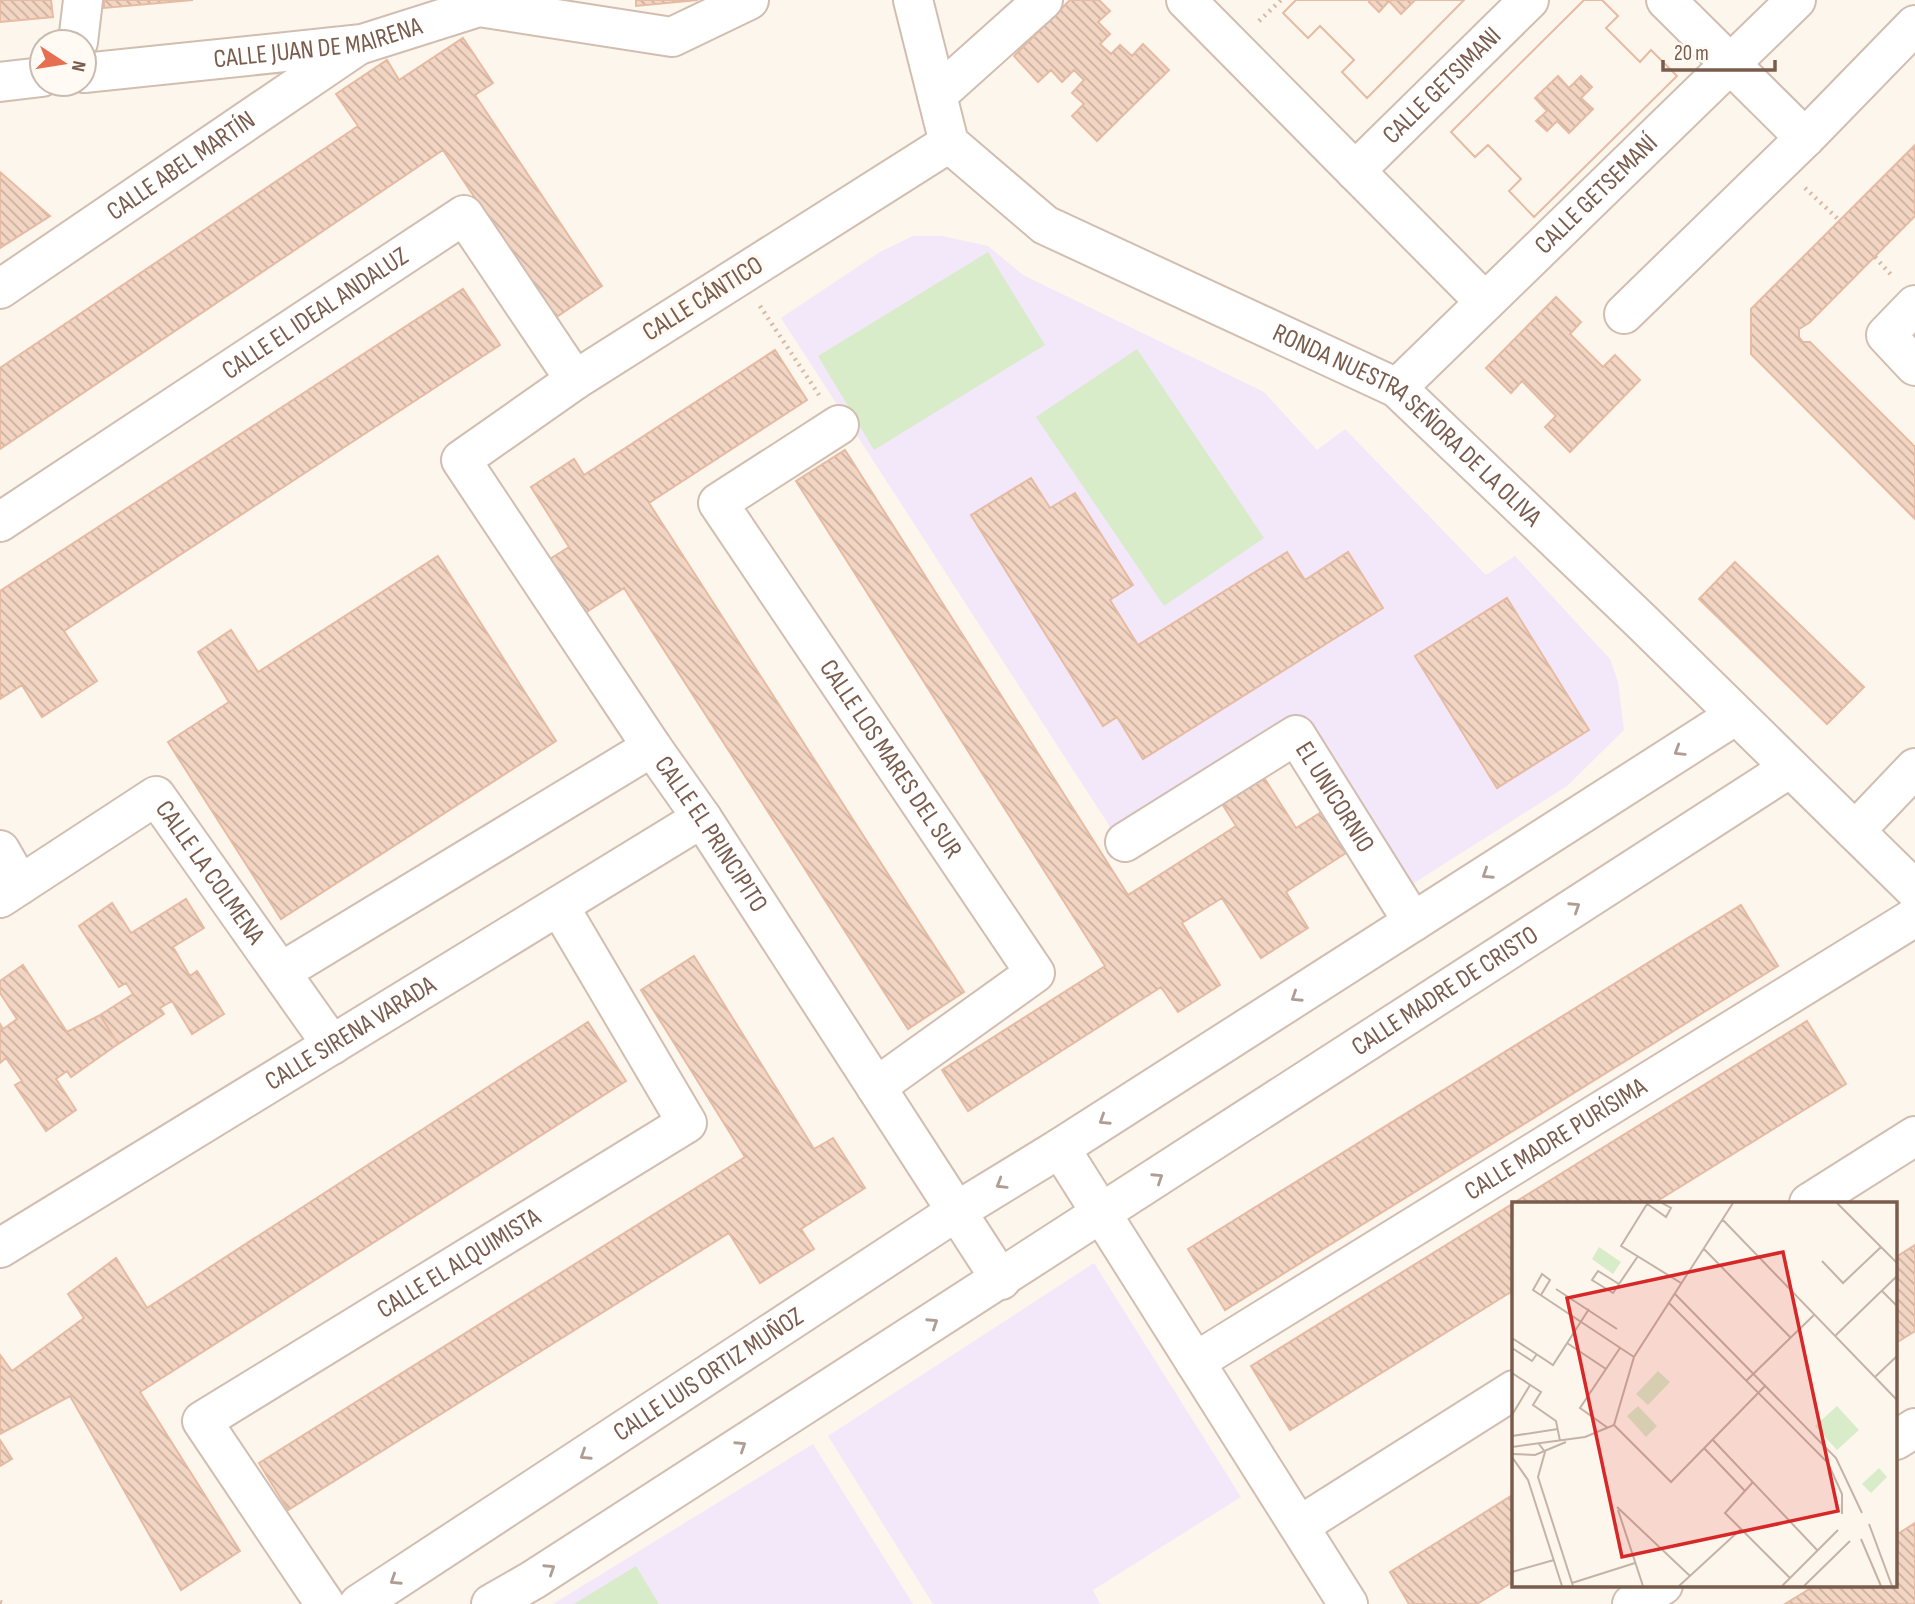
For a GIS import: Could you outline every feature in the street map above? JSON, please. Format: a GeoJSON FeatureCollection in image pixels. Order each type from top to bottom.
{"type":"FeatureCollection","features":[{"type":"Feature","properties":{"kind":"street"},"geometry":{"type":"LineString","coordinates":[[80,28],[83,0]]}},
{"type":"Feature","properties":{"kind":"street","name":"CALLE JUAN DE MAIRENA"},"geometry":{"type":"LineString","coordinates":[[98,72],[362,44],[479,7],[672,37],[749,0]]}},
{"type":"Feature","properties":{"kind":"street"},"geometry":{"type":"LineString","coordinates":[[913,0],[949,143]]}},
{"type":"Feature","properties":{"kind":"street"},"geometry":{"type":"LineString","coordinates":[[937,95],[1043,0]]}},
{"type":"Feature","properties":{"kind":"street"},"geometry":{"type":"LineString","coordinates":[[1185,0],[1485,302]]}},
{"type":"Feature","properties":{"kind":"street","name":"CALLE GETSIMANI"},"geometry":{"type":"LineString","coordinates":[[1355,171],[1529,0]]}},
{"type":"Feature","properties":{"kind":"street"},"geometry":{"type":"LineString","coordinates":[[1666,0],[1805,138]]}},
{"type":"Feature","properties":{"kind":"street","name":"CALLE GETSEMANÍ"},"geometry":{"type":"LineString","coordinates":[[1397,388],[1797,0]]}},
{"type":"Feature","properties":{"kind":"street"},"geometry":{"type":"LineString","coordinates":[[1623,314],[1805,138],[1915,25]]}},
{"type":"Feature","properties":{"kind":"street","name":"CALLE ABEL MARTÍN"},"geometry":{"type":"LineString","coordinates":[[0,289],[362,44]]}},
{"type":"Feature","properties":{"kind":"street"},"geometry":{"type":"LineString","coordinates":[[0,82],[28,79]]}},
{"type":"Feature","properties":{"kind":"street","name":"CALLE CÁNTICO"},"geometry":{"type":"LineString","coordinates":[[461,460],[575,380],[949,143]]}},
{"type":"Feature","properties":{"kind":"street","name":"RONDA NUESTRA SEÑORA DE LA OLIVA"},"geometry":{"type":"LineString","coordinates":[[949,143],[1045,225],[1397,388],[1915,890]]}},
{"type":"Feature","properties":{"kind":"street","name":"CALLE EL IDEAL ANDALUZ"},"geometry":{"type":"LineString","coordinates":[[0,522],[464,215],[575,380]]}},
{"type":"Feature","properties":{"kind":"street"},"geometry":{"type":"LineString","coordinates":[[1915,305],[1886,335],[1915,366]]}},
{"type":"Feature","properties":{"kind":"street","name":"CALLE LOS MARES DEL SUR"},"geometry":{"type":"LineString","coordinates":[[839,425],[718,503],[1035,973],[876,1087]]}},
{"type":"Feature","properties":{"kind":"street","name":"CALLE EL PRINCIPITO"},"geometry":{"type":"LineString","coordinates":[[461,460],[702,818],[1001,1280]]}},
{"type":"Feature","properties":{"kind":"street"},"geometry":{"type":"LineString","coordinates":[[1348,1604],[1060,1148],[1736,715]]}},
{"type":"Feature","properties":{"kind":"street","name":"EL UNICORNIO"},"geometry":{"type":"LineString","coordinates":[[1125,842],[1296,735],[1413,922]]}},
{"type":"Feature","properties":{"kind":"street"},"geometry":{"type":"LineString","coordinates":[[281,972],[652,747]]}},
{"type":"Feature","properties":{"kind":"street","name":"CALLE MADRE DE CRISTO"},"geometry":{"type":"LineString","coordinates":[[1101,1215],[1790,768]]}},
{"type":"Feature","properties":{"kind":"street"},"geometry":{"type":"LineString","coordinates":[[1855,831],[1915,768]]}},
{"type":"Feature","properties":{"kind":"street","name":"CALLE LA COLMENA"},"geometry":{"type":"LineString","coordinates":[[0,850],[10,891],[156,796],[332,1045]]}},
{"type":"Feature","properties":{"kind":"street","name":"CALLE SIRENA VARADA"},"geometry":{"type":"LineString","coordinates":[[0,1248],[702,818]]}},
{"type":"Feature","properties":{"kind":"street","name":"CALLE EL ALQUIMISTA"},"geometry":{"type":"LineString","coordinates":[[324,1604],[202,1421],[687,1123],[559,906]]}},
{"type":"Feature","properties":{"kind":"street","name":"CALLE MADRE PURÍSIMA"},"geometry":{"type":"LineString","coordinates":[[1195,1362],[1915,917]]}},
{"type":"Feature","properties":{"kind":"street"},"geometry":{"type":"LineString","coordinates":[[1811,1202],[1915,1136]]}},
{"type":"Feature","properties":{"kind":"street","name":"CALLE LUIS ORTIZ MUÑOZ"},"geometry":{"type":"LineString","coordinates":[[359,1604],[957,1211],[1060,1148]]}},
{"type":"Feature","properties":{"kind":"street"},"geometry":{"type":"LineString","coordinates":[[491,1604],[533,1580],[1101,1215]]}},
{"type":"Feature","properties":{"kind":"street"},"geometry":{"type":"LineString","coordinates":[[1299,1526],[1512,1391]]}},
{"type":"Feature","properties":{"kind":"street"},"geometry":{"type":"LineString","coordinates":[[1898,1439],[1915,1428]]}},
{"type":"Feature","properties":{"kind":"street"},"geometry":{"type":"LineString","coordinates":[[1633,1604],[1661,1586]]}},
{"type":"Feature","properties":{"kind":"path"},"geometry":{"type":"LineString","coordinates":[[740,276],[839,425]]}},
{"type":"Feature","properties":{"kind":"path"},"geometry":{"type":"LineString","coordinates":[[0,1602],[6,1604]]}},
{"type":"Feature","properties":{"kind":"shaded area"},"geometry":{"type":"Polygon","coordinates":[[[913,236],[942,236],[988,246],[1023,275],[1264,392],[1317,450],[1345,429],[1486,575],[1515,556],[1610,659],[1618,682],[1624,730],[1567,786],[1403,890],[1298,721],[1112,830],[781,318],[880,252],[913,236]]]}},
{"type":"Feature","properties":{"kind":"shaded area"},"geometry":{"type":"Polygon","coordinates":[[[1094,1263],[1241,1497],[1093,1590],[1100,1604],[933,1604],[828,1436],[1094,1263]]]}},
{"type":"Feature","properties":{"kind":"shaded area"},"geometry":{"type":"Polygon","coordinates":[[[813,1444],[913,1604],[553,1604],[813,1444]]]}},
{"type":"Feature","properties":{"kind":"green space"},"geometry":{"type":"Polygon","coordinates":[[[988,252],[1045,345],[874,450],[818,356],[988,252]]]}},
{"type":"Feature","properties":{"kind":"green space"},"geometry":{"type":"Polygon","coordinates":[[[1137,349],[1264,538],[1164,606],[1036,417],[1137,349]]]}},
{"type":"Feature","properties":{"kind":"green space"},"geometry":{"type":"Polygon","coordinates":[[[636,1566],[659,1604],[574,1604],[636,1566]]]}},
{"type":"Feature","properties":{"kind":"building"},"geometry":{"type":"Polygon","coordinates":[[[0,0],[51,0],[53,17],[0,22],[0,0]]]}},
{"type":"Feature","properties":{"kind":"building"},"geometry":{"type":"Polygon","coordinates":[[[104,0],[193,0],[104,8],[104,0]]]}},
{"type":"Feature","properties":{"kind":"building"},"geometry":{"type":"Polygon","coordinates":[[[636,0],[698,0],[636,6],[636,0]]]}},
{"type":"Feature","properties":{"kind":"building"},"geometry":{"type":"Polygon","coordinates":[[[1070,0],[1099,0],[1110,11],[1098,22],[1110,34],[1100,44],[1111,54],[1120,45],[1132,56],[1143,44],[1169,70],[1097,141],[1072,116],[1084,104],[1072,93],[1084,80],[1074,70],[1062,82],[1051,70],[1038,82],[1014,56],[1070,0]]]}},
{"type":"Feature","properties":{"kind":"building"},"geometry":{"type":"Polygon","coordinates":[[[1296,0],[1370,0],[1379,12],[1389,1],[1401,14],[1415,0],[1464,0],[1367,98],[1342,72],[1354,60],[1320,26],[1308,38],[1283,13],[1296,0]]]}},
{"type":"Feature","properties":{"kind":"building"},"geometry":{"type":"Polygon","coordinates":[[[1296,0],[1464,0],[1367,98],[1342,72],[1354,60],[1320,26],[1308,38],[1283,13],[1296,0]]]}},
{"type":"Feature","properties":{"kind":"building"},"geometry":{"type":"Polygon","coordinates":[[[1584,0],[1602,0],[1618,16],[1606,28],[1640,62],[1651,50],[1677,76],[1534,217],[1509,191],[1521,179],[1488,145],[1475,157],[1451,132],[1584,0]],[[1558,76],[1535,98],[1547,111],[1536,121],[1547,131],[1557,121],[1569,133],[1593,109],[1581,98],[1592,87],[1581,76],[1569,88],[1558,76]]]}},
{"type":"Feature","properties":{"kind":"building"},"geometry":{"type":"Polygon","coordinates":[[[1584,0],[1602,0],[1618,16],[1606,28],[1640,62],[1651,50],[1677,76],[1534,217],[1509,191],[1521,179],[1488,145],[1475,157],[1451,132],[1584,0]]]}},
{"type":"Feature","properties":{"kind":"building"},"geometry":{"type":"Polygon","coordinates":[[[463,38],[493,83],[475,95],[602,286],[555,318],[443,150],[0,449],[0,368],[358,126],[336,94],[387,60],[399,80],[463,38]]]}},
{"type":"Feature","properties":{"kind":"building"},"geometry":{"type":"Polygon","coordinates":[[[1915,145],[1915,216],[1809,323],[1799,329],[1799,337],[1803,342],[1810,342],[1915,447],[1915,519],[1751,354],[1751,309],[1915,145]]]}},
{"type":"Feature","properties":{"kind":"building"},"geometry":{"type":"Polygon","coordinates":[[[0,172],[50,216],[0,248],[0,172]]]}},
{"type":"Feature","properties":{"kind":"building"},"geometry":{"type":"Polygon","coordinates":[[[463,289],[500,345],[64,631],[97,681],[42,717],[22,685],[0,699],[0,591],[463,289]]]}},
{"type":"Feature","properties":{"kind":"building"},"geometry":{"type":"Polygon","coordinates":[[[1556,297],[1581,322],[1570,334],[1603,367],[1615,355],[1640,380],[1570,452],[1545,427],[1556,416],[1522,381],[1511,393],[1486,368],[1556,297]]]}},
{"type":"Feature","properties":{"kind":"building"},"geometry":{"type":"Polygon","coordinates":[[[775,350],[807,400],[649,503],[964,992],[908,1029],[624,588],[580,616],[545,562],[569,547],[531,487],[574,459],[584,475],[775,350]]]}},
{"type":"Feature","properties":{"kind":"building"},"geometry":{"type":"Polygon","coordinates":[[[845,450],[1128,895],[1236,826],[1221,802],[1263,776],[1296,828],[1326,809],[1352,849],[1286,892],[1308,928],[1261,958],[1222,898],[1182,923],[1220,985],[1178,1012],[1161,987],[968,1111],[942,1070],[1105,966],[796,481],[845,450]]]}},
{"type":"Feature","properties":{"kind":"building"},"geometry":{"type":"Polygon","coordinates":[[[1031,478],[1050,508],[1075,493],[1133,585],[1110,600],[1138,645],[1287,552],[1305,580],[1348,552],[1383,608],[1143,759],[1117,717],[1103,726],[971,515],[1031,478]]]}},
{"type":"Feature","properties":{"kind":"building"},"geometry":{"type":"Polygon","coordinates":[[[438,556],[556,741],[281,919],[168,742],[229,702],[198,652],[231,630],[258,672],[438,556]]]}},
{"type":"Feature","properties":{"kind":"building"},"geometry":{"type":"Polygon","coordinates":[[[1735,562],[1864,687],[1827,724],[1699,599],[1735,562]]]}},
{"type":"Feature","properties":{"kind":"building"},"geometry":{"type":"Polygon","coordinates":[[[1507,598],[1589,730],[1497,788],[1415,656],[1507,598]]]}},
{"type":"Feature","properties":{"kind":"building"},"geometry":{"type":"Polygon","coordinates":[[[186,899],[204,928],[173,947],[190,976],[197,971],[224,1014],[192,1034],[172,1001],[160,1008],[164,1014],[118,1044],[100,1015],[133,994],[126,983],[119,987],[79,926],[112,903],[131,933],[186,899]]]}},
{"type":"Feature","properties":{"kind":"building"},"geometry":{"type":"Polygon","coordinates":[[[1741,905],[1778,966],[1225,1310],[1188,1249],[1741,905]]]}},
{"type":"Feature","properties":{"kind":"building"},"geometry":{"type":"Polygon","coordinates":[[[694,956],[814,1149],[833,1138],[865,1188],[801,1229],[814,1249],[760,1283],[729,1233],[288,1510],[259,1463],[745,1157],[641,990],[694,956]]]}},
{"type":"Feature","properties":{"kind":"building"},"geometry":{"type":"Polygon","coordinates":[[[23,965],[67,1032],[100,1015],[118,1044],[71,1077],[67,1071],[56,1079],[76,1110],[46,1131],[15,1085],[22,1081],[6,1058],[0,1063],[0,1024],[3,1029],[17,1019],[0,993],[0,981],[23,965]]]}},
{"type":"Feature","properties":{"kind":"building"},"geometry":{"type":"Polygon","coordinates":[[[1807,1021],[1846,1084],[1656,1202],[1515,1202],[1807,1021]]]}},
{"type":"Feature","properties":{"kind":"building"},"geometry":{"type":"Polygon","coordinates":[[[588,1022],[626,1081],[140,1392],[240,1551],[181,1590],[70,1396],[0,1434],[0,1355],[12,1371],[84,1318],[68,1294],[116,1258],[147,1308],[588,1022]]]}},
{"type":"Feature","properties":{"kind":"building"},"geometry":{"type":"Polygon","coordinates":[[[1512,1204],[1512,1291],[1290,1430],[1251,1366],[1512,1204]]]}},
{"type":"Feature","properties":{"kind":"building"},"geometry":{"type":"Polygon","coordinates":[[[1915,1245],[1915,1331],[1898,1342],[1898,1256],[1915,1245]]]}},
{"type":"Feature","properties":{"kind":"building"},"geometry":{"type":"Polygon","coordinates":[[[0,1440],[12,1459],[0,1466],[0,1440]]]}},
{"type":"Feature","properties":{"kind":"building"},"geometry":{"type":"Polygon","coordinates":[[[1512,1495],[1512,1582],[1477,1604],[1409,1604],[1390,1572],[1512,1495]]]}},
{"type":"Feature","properties":{"kind":"building"},"geometry":{"type":"Polygon","coordinates":[[[1915,1523],[1915,1604],[1785,1604],[1814,1586],[1898,1586],[1898,1534],[1915,1523]]]}}]}
